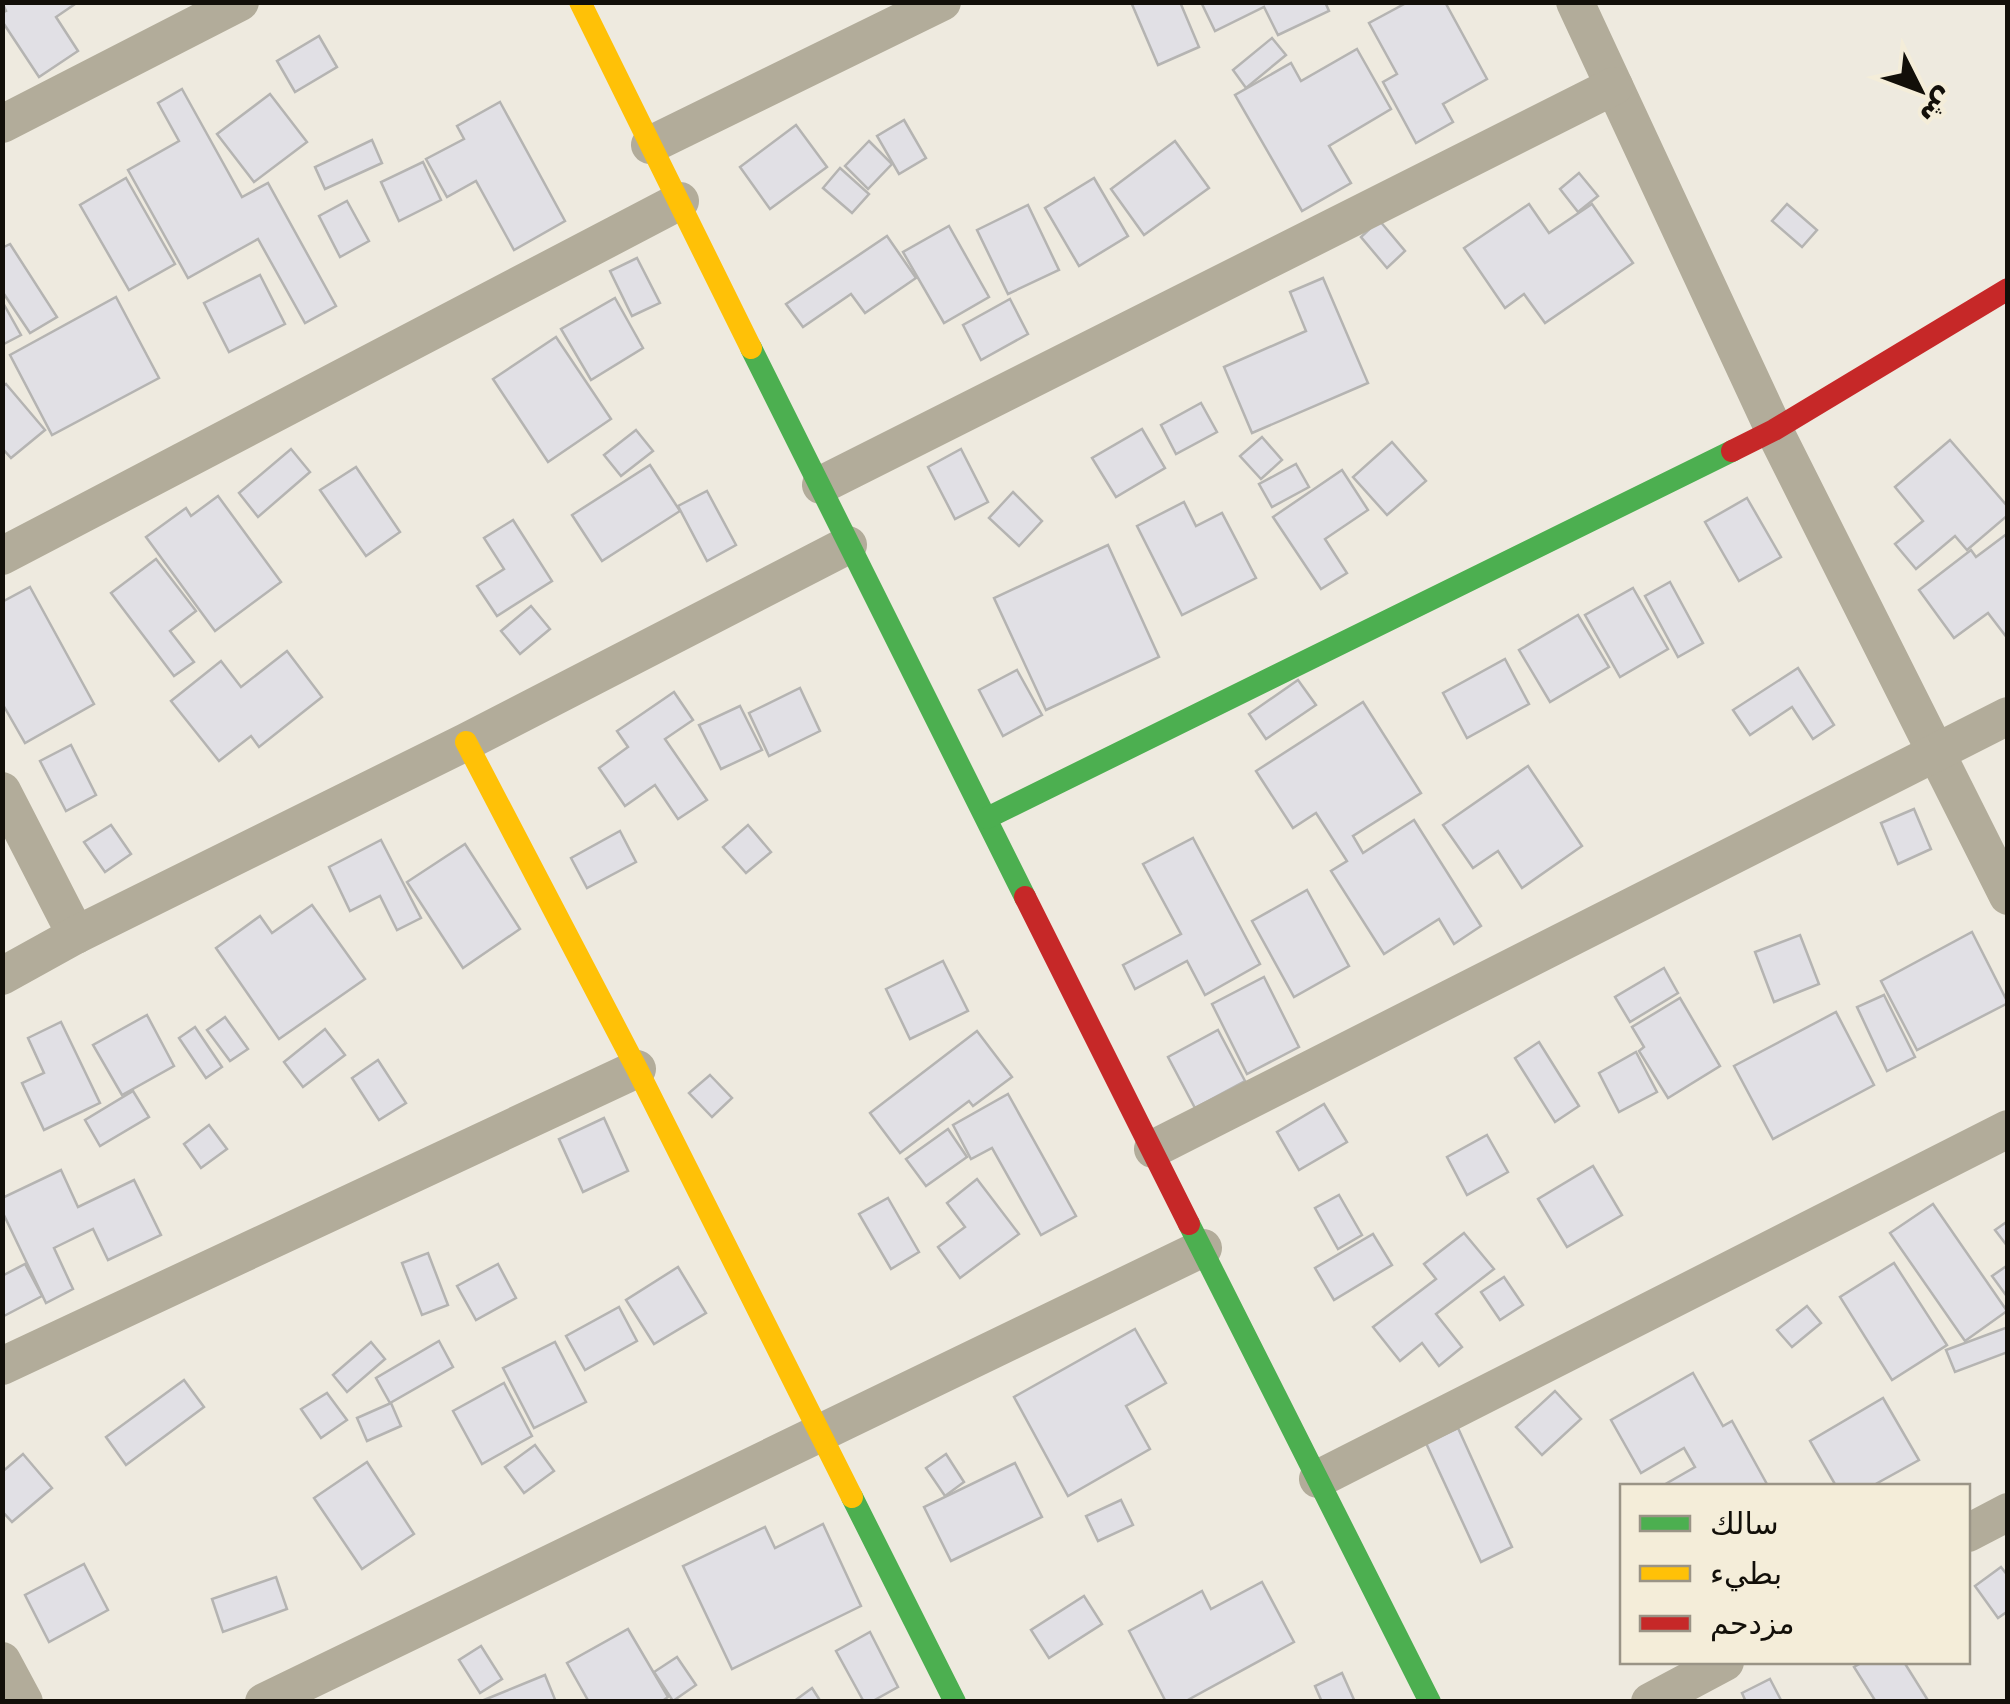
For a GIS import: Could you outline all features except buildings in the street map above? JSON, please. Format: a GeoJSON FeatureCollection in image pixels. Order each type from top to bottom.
{"type":"FeatureCollection","features":[{"type":"Feature","properties":{"kind":"street"},"geometry":{"type":"LineString","coordinates":[[2,124],[240,2]]}},
{"type":"Feature","properties":{"kind":"street"},"geometry":{"type":"LineString","coordinates":[[580,2],[848,545],[1430,1702]]}},
{"type":"Feature","properties":{"kind":"street"},"geometry":{"type":"LineString","coordinates":[[650,144],[942,2]]}},
{"type":"Feature","properties":{"kind":"street"},"geometry":{"type":"LineString","coordinates":[[1575,2],[1774,430],[2008,896]]}},
{"type":"Feature","properties":{"kind":"street"},"geometry":{"type":"LineString","coordinates":[[820,485],[1614,86]]}},
{"type":"Feature","properties":{"kind":"street"},"geometry":{"type":"LineString","coordinates":[[2,556],[680,201]]}},
{"type":"Feature","properties":{"kind":"street"},"geometry":{"type":"LineString","coordinates":[[987,818],[1774,430],[2008,289]]}},
{"type":"Feature","properties":{"kind":"street"},"geometry":{"type":"LineString","coordinates":[[2,976],[848,545]]}},
{"type":"Feature","properties":{"kind":"street"},"geometry":{"type":"LineString","coordinates":[[1153,1150],[2008,716]]}},
{"type":"Feature","properties":{"kind":"street"},"geometry":{"type":"LineString","coordinates":[[466,742],[636,1069],[954,1702]]}},
{"type":"Feature","properties":{"kind":"street"},"geometry":{"type":"LineString","coordinates":[[2,791],[76,935]]}},
{"type":"Feature","properties":{"kind":"street"},"geometry":{"type":"LineString","coordinates":[[2,1366],[636,1069]]}},
{"type":"Feature","properties":{"kind":"street"},"geometry":{"type":"LineString","coordinates":[[1318,1479],[2008,1128]]}},
{"type":"Feature","properties":{"kind":"street"},"geometry":{"type":"LineString","coordinates":[[264,1702],[1202,1248]]}},
{"type":"Feature","properties":{"kind":"street"},"geometry":{"type":"LineString","coordinates":[[1970,1532],[2008,1512]]}},
{"type":"Feature","properties":{"kind":"street"},"geometry":{"type":"LineString","coordinates":[[2,1661],[24,1702]]}},
{"type":"Feature","properties":{"kind":"street"},"geometry":{"type":"LineString","coordinates":[[1650,1702],[1721,1664]]}},
{"type":"Feature","properties":{"kind":"traffic: fast"},"geometry":{"type":"LineString","coordinates":[[751,348],[1025,897]]}},
{"type":"Feature","properties":{"kind":"traffic: fast"},"geometry":{"type":"LineString","coordinates":[[987,818],[1732,451]]}},
{"type":"Feature","properties":{"kind":"traffic: fast"},"geometry":{"type":"LineString","coordinates":[[1189,1224],[1430,1702]]}},
{"type":"Feature","properties":{"kind":"traffic: fast"},"geometry":{"type":"LineString","coordinates":[[852,1497],[955,1702]]}},
{"type":"Feature","properties":{"kind":"traffic: slow"},"geometry":{"type":"LineString","coordinates":[[580,2],[751,348]]}},
{"type":"Feature","properties":{"kind":"traffic: slow"},"geometry":{"type":"LineString","coordinates":[[466,742],[637,1069],[852,1497]]}},
{"type":"Feature","properties":{"kind":"traffic: jam"},"geometry":{"type":"LineString","coordinates":[[1732,451],[1774,430],[2008,289]]}},
{"type":"Feature","properties":{"kind":"traffic: jam"},"geometry":{"type":"LineString","coordinates":[[1025,897],[1189,1224]]}}]}
